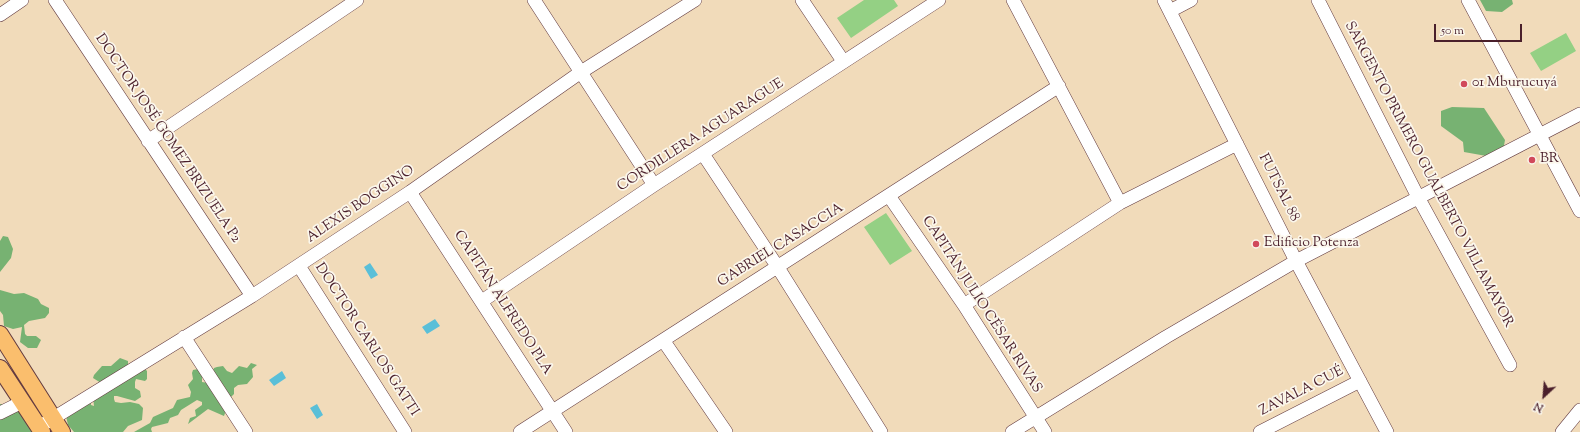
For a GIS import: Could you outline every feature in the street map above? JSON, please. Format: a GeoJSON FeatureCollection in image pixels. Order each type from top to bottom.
{"type":"FeatureCollection","features":[{"type":"Feature","properties":{"kind":"main road"},"geometry":{"type":"LineString","coordinates":[[0,334],[62,432]]}},
{"type":"Feature","properties":{"kind":"main road"},"geometry":{"type":"LineString","coordinates":[[0,368],[40,429]]}},
{"type":"Feature","properties":{"kind":"street"},"geometry":{"type":"LineString","coordinates":[[0,15],[22,0]]}},
{"type":"Feature","properties":{"kind":"street","name":"DOCTOR JOSÉ GOMEZ BRIZUELA P2"},"geometry":{"type":"LineString","coordinates":[[55,0],[252,296]]}},
{"type":"Feature","properties":{"kind":"street"},"geometry":{"type":"LineString","coordinates":[[148,141],[357,0]]}},
{"type":"Feature","properties":{"kind":"street"},"geometry":{"type":"LineString","coordinates":[[534,0],[654,185]]}},
{"type":"Feature","properties":{"kind":"street","name":"ALEXIS BOGGINO"},"geometry":{"type":"LineString","coordinates":[[40,429],[53,418],[299,266],[410,192],[581,72],[695,0]]}},
{"type":"Feature","properties":{"kind":"street"},"geometry":{"type":"LineString","coordinates":[[802,0],[843,61]]}},
{"type":"Feature","properties":{"kind":"street","name":"CORDILLERA AGUARAGUE"},"geometry":{"type":"LineString","coordinates":[[482,301],[654,185],[939,0]]}},
{"type":"Feature","properties":{"kind":"street"},"geometry":{"type":"LineString","coordinates":[[1013,0],[1120,203]]}},
{"type":"Feature","properties":{"kind":"street"},"geometry":{"type":"LineString","coordinates":[[1167,5],[1191,0]]}},
{"type":"Feature","properties":{"kind":"street","name":"SARGENTO PRIMERO GUALBERTO VILLAMAYOR"},"geometry":{"type":"LineString","coordinates":[[1318,0],[1418,197],[1510,364]]}},
{"type":"Feature","properties":{"kind":"street"},"geometry":{"type":"LineString","coordinates":[[1468,0],[1580,211]]}},
{"type":"Feature","properties":{"kind":"street","name":"FUTSAL 88"},"geometry":{"type":"LineString","coordinates":[[1167,5],[1296,261],[1387,432]]}},
{"type":"Feature","properties":{"kind":"street","name":"GABRIEL CASACCIA"},"geometry":{"type":"LineString","coordinates":[[520,432],[1059,86]]}},
{"type":"Feature","properties":{"kind":"street"},"geometry":{"type":"LineString","coordinates":[[1012,432],[1166,337],[1296,261],[1580,114]]}},
{"type":"Feature","properties":{"kind":"street"},"geometry":{"type":"LineString","coordinates":[[964,305],[1120,203],[1237,144]]}},
{"type":"Feature","properties":{"kind":"street"},"geometry":{"type":"LineString","coordinates":[[703,154],[777,266],[881,432]]}},
{"type":"Feature","properties":{"kind":"street","name":"CAPITÁN ALFREDO PLA"},"geometry":{"type":"LineString","coordinates":[[410,192],[566,432]]}},
{"type":"Feature","properties":{"kind":"street","name":"CAPITÁN JULIO CÉSAR RIVAS"},"geometry":{"type":"LineString","coordinates":[[889,196],[964,305],[1045,432]]}},
{"type":"Feature","properties":{"kind":"street","name":"DOCTOR CARLOS GATTI"},"geometry":{"type":"LineString","coordinates":[[299,266],[405,432]]}},
{"type":"Feature","properties":{"kind":"street"},"geometry":{"type":"LineString","coordinates":[[184,337],[246,432]]}},
{"type":"Feature","properties":{"kind":"street"},"geometry":{"type":"LineString","coordinates":[[663,340],[726,432]]}},
{"type":"Feature","properties":{"kind":"street","name":"ZAVALA CUÉ"},"geometry":{"type":"LineString","coordinates":[[1260,432],[1360,381]]}},
{"type":"Feature","properties":{"kind":"street"},"geometry":{"type":"LineString","coordinates":[[0,413],[22,402]]}},
{"type":"Feature","properties":{"kind":"street"},"geometry":{"type":"LineString","coordinates":[[1562,432],[1580,410]]}},
{"type":"Feature","properties":{"kind":"green space"},"geometry":{"type":"Polygon","coordinates":[[[864,0],[894,0],[898,6],[851,38],[837,18],[864,0]]]}},
{"type":"Feature","properties":{"kind":"green space"},"geometry":{"type":"Polygon","coordinates":[[[1480,0],[1512,0],[1513,4],[1502,12],[1486,11],[1480,0]]]}},
{"type":"Feature","properties":{"kind":"green space"},"geometry":{"type":"Polygon","coordinates":[[[1566,33],[1576,51],[1541,71],[1530,53],[1566,33]]]}},
{"type":"Feature","properties":{"kind":"green space"},"geometry":{"type":"Polygon","coordinates":[[[1452,107],[1484,108],[1505,140],[1503,151],[1492,157],[1464,152],[1463,142],[1441,126],[1441,111],[1452,107]]]}},
{"type":"Feature","properties":{"kind":"green space"},"geometry":{"type":"Polygon","coordinates":[[[886,213],[912,251],[890,265],[864,227],[886,213]]]}},
{"type":"Feature","properties":{"kind":"green space"},"geometry":{"type":"Polygon","coordinates":[[[3,236],[8,237],[13,249],[11,258],[0,272],[0,241],[3,236]]]}},
{"type":"Feature","properties":{"kind":"green space"},"geometry":{"type":"Polygon","coordinates":[[[0,290],[14,294],[24,293],[38,299],[41,304],[49,308],[49,313],[45,318],[29,321],[24,325],[25,334],[27,336],[36,336],[41,340],[37,348],[28,348],[20,342],[22,327],[13,329],[4,326],[3,315],[0,311],[0,290]]]}},
{"type":"Feature","properties":{"kind":"green space"},"geometry":{"type":"Polygon","coordinates":[[[120,358],[128,361],[128,367],[122,368],[121,371],[145,369],[147,371],[147,379],[145,381],[136,379],[135,382],[135,388],[140,391],[141,397],[135,401],[114,396],[115,402],[130,402],[139,404],[143,408],[142,420],[128,426],[123,432],[74,432],[68,425],[66,416],[90,398],[91,405],[94,406],[93,397],[101,383],[93,378],[94,375],[102,366],[111,366],[120,358]]]}},
{"type":"Feature","properties":{"kind":"green space"},"geometry":{"type":"Polygon","coordinates":[[[251,363],[257,365],[252,369],[253,377],[247,384],[238,385],[234,388],[234,394],[230,398],[224,416],[208,409],[188,424],[190,418],[196,416],[195,410],[202,405],[202,402],[197,400],[181,410],[178,415],[170,418],[168,423],[152,427],[152,432],[134,432],[150,423],[153,417],[173,408],[177,400],[190,397],[191,392],[188,385],[193,379],[193,370],[198,369],[202,376],[202,382],[208,383],[214,368],[223,366],[227,371],[232,373],[239,366],[247,368],[251,363]]]}},
{"type":"Feature","properties":{"kind":"green space"},"geometry":{"type":"Polygon","coordinates":[[[0,404],[16,405],[33,432],[0,432],[0,404]]]}},
{"type":"Feature","properties":{"kind":"water"},"geometry":{"type":"Polygon","coordinates":[[[370,263],[378,275],[371,279],[364,267],[370,263]]]}},
{"type":"Feature","properties":{"kind":"water"},"geometry":{"type":"Polygon","coordinates":[[[435,319],[440,326],[427,334],[422,327],[435,319]]]}},
{"type":"Feature","properties":{"kind":"water"},"geometry":{"type":"Polygon","coordinates":[[[282,371],[286,378],[274,386],[269,380],[282,371]]]}},
{"type":"Feature","properties":{"kind":"water"},"geometry":{"type":"Polygon","coordinates":[[[317,404],[323,415],[317,419],[310,408],[317,404]]]}},
{"type":"Feature","properties":{"kind":"place","name":"01 Mburucuyá"},"geometry":{"type":"Point","coordinates":[1464,84]}},
{"type":"Feature","properties":{"kind":"place","name":"BR"},"geometry":{"type":"Point","coordinates":[1532,160]}},
{"type":"Feature","properties":{"kind":"place","name":"Edificio Potenza"},"geometry":{"type":"Point","coordinates":[1256,244]}}]}
